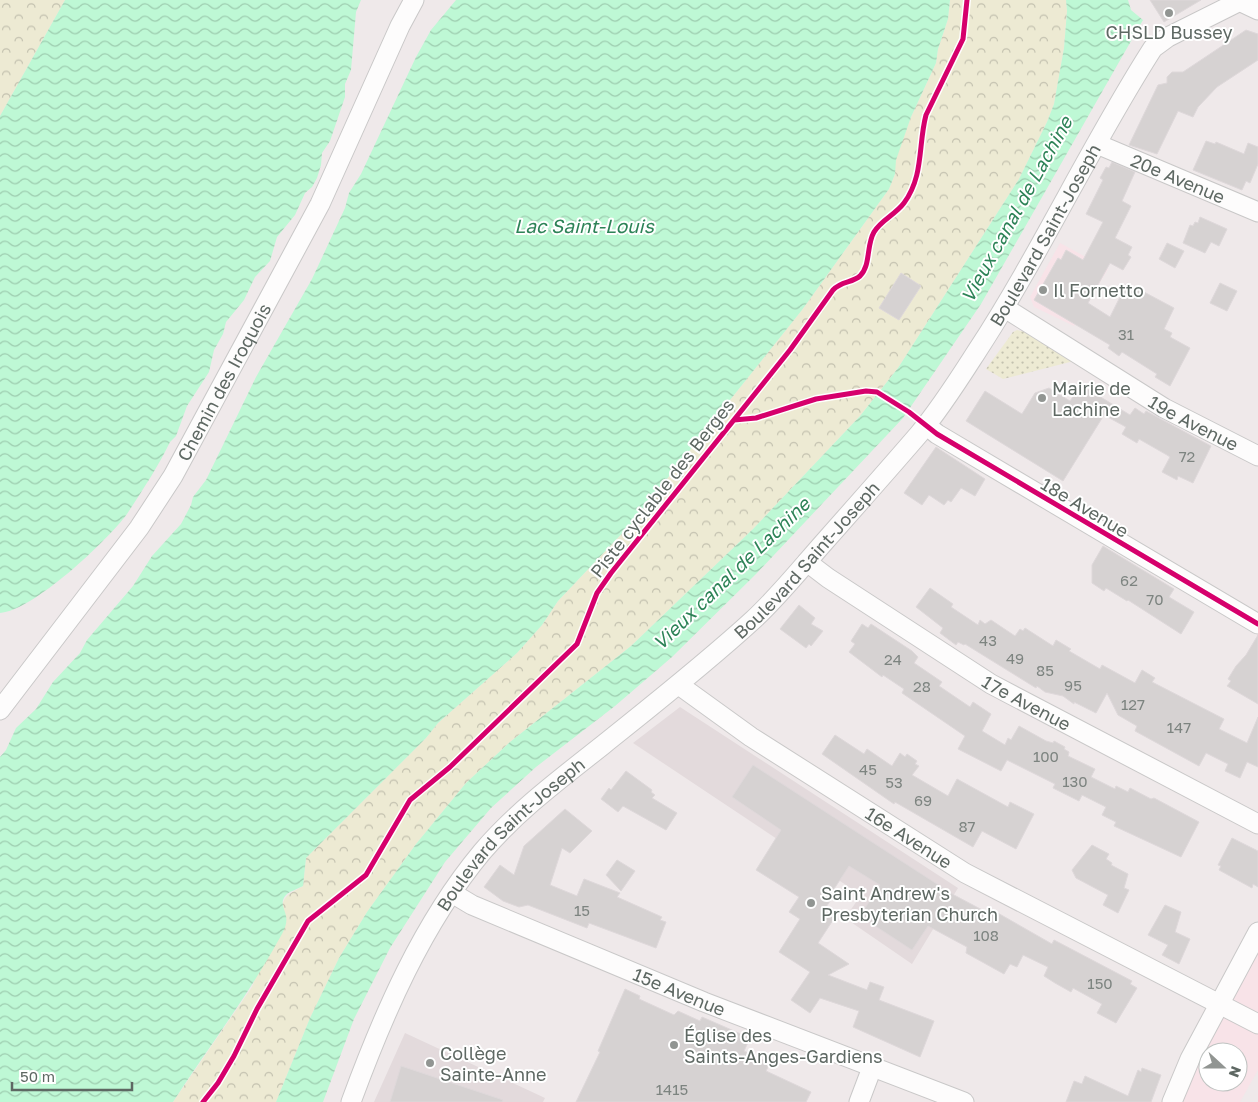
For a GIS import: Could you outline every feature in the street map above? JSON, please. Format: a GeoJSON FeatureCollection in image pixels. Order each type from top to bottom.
{"type":"FeatureCollection","features":[{"type":"Feature","properties":{"kind":"street","name":"Chemin des Iroquois"},"geometry":{"type":"LineString","coordinates":[[399,0],[400,26]]}},
{"type":"Feature","properties":{"kind":"street","name":"Chemin des Iroquois"},"geometry":{"type":"LineString","coordinates":[[0,710],[139,528],[182,460],[320,204],[400,26],[414,0]]}},
{"type":"Feature","properties":{"kind":"street"},"geometry":{"type":"LineString","coordinates":[[1241,1],[1258,10]]}},
{"type":"Feature","properties":{"kind":"street","name":"Boulevard Saint-Joseph"},"geometry":{"type":"LineString","coordinates":[[351,1102],[371,1048],[392,1001],[424,940],[452,893],[484,850],[540,794],[678,685],[756,617],[807,562],[926,425],[1006,308],[1153,48],[1168,37],[1241,1]]}},
{"type":"Feature","properties":{"kind":"street","name":"20e Avenue"},"geometry":{"type":"LineString","coordinates":[[1097,144],[1258,212]]}},
{"type":"Feature","properties":{"kind":"street","name":"19e Avenue"},"geometry":{"type":"LineString","coordinates":[[1006,308],[1164,408],[1258,456]]}},
{"type":"Feature","properties":{"kind":"street","name":"18e Avenue"},"geometry":{"type":"LineString","coordinates":[[926,425],[1150,562],[1258,624]]}},
{"type":"Feature","properties":{"kind":"street","name":"17e Avenue"},"geometry":{"type":"LineString","coordinates":[[807,562],[836,584],[991,684],[1258,824]]}},
{"type":"Feature","properties":{"kind":"street","name":"16e Avenue"},"geometry":{"type":"LineString","coordinates":[[678,685],[751,737],[965,873],[1258,1024]]}},
{"type":"Feature","properties":{"kind":"street","name":"15e Avenue"},"geometry":{"type":"LineString","coordinates":[[452,893],[472,905],[704,1002],[964,1102]]}},
{"type":"Feature","properties":{"kind":"street"},"geometry":{"type":"LineString","coordinates":[[1172,1102],[1190,1059],[1258,932]]}},
{"type":"Feature","properties":{"kind":"street"},"geometry":{"type":"LineString","coordinates":[[859,1102],[873,1066]]}},
{"type":"Feature","properties":{"kind":"shaded area"},"geometry":{"type":"Polygon","coordinates":[[[1060,243],[1108,269],[1074,326],[1034,307],[1030,297],[1060,243]]]}},
{"type":"Feature","properties":{"kind":"shaded area"},"geometry":{"type":"Polygon","coordinates":[[[680,707],[958,888],[912,964],[845,918],[861,895],[633,743],[680,707]]]}},
{"type":"Feature","properties":{"kind":"shaded area"},"geometry":{"type":"Polygon","coordinates":[[[1258,947],[1258,1070],[1248,1088],[1248,1042],[1207,1042],[1258,947]]]}},
{"type":"Feature","properties":{"kind":"shaded area","name":"Collège Sainte-Anne"},"geometry":{"type":"Polygon","coordinates":[[[405,1033],[545,1098],[543,1102],[374,1102],[405,1033]]]}},
{"type":"Feature","properties":{"kind":"shaded area"},"geometry":{"type":"Polygon","coordinates":[[[1198,1059],[1198,1092],[1246,1092],[1240,1102],[1175,1102],[1198,1059]]]}},
{"type":"Feature","properties":{"kind":"green space"},"geometry":{"type":"Polygon","coordinates":[[[0,0],[65,0],[0,116],[0,0]]]}},
{"type":"Feature","properties":{"kind":"green space"},"geometry":{"type":"Polygon","coordinates":[[[950,0],[1066,0],[1064,48],[1054,104],[1019,179],[898,368],[860,416],[753,529],[631,646],[510,742],[466,783],[416,844],[367,912],[339,958],[310,1018],[276,1102],[173,1102],[252,987],[284,900],[289,894],[303,886],[306,858],[426,738],[438,723],[517,653],[542,625],[558,601],[630,525],[802,310],[889,189],[895,174],[895,160],[911,117],[936,63],[938,49],[948,19],[950,0]]]}},
{"type":"Feature","properties":{"kind":"green space"},"geometry":{"type":"Polygon","coordinates":[[[1017,330],[1025,332],[1074,361],[1003,379],[986,369],[1013,332],[1017,330]]]}},
{"type":"Feature","properties":{"kind":"water"},"geometry":{"type":"Polygon","coordinates":[[[65,0],[361,0],[356,12],[351,70],[345,84],[345,97],[330,141],[322,153],[317,178],[312,187],[305,193],[295,215],[277,237],[270,261],[255,277],[244,300],[226,322],[223,334],[214,350],[209,372],[187,406],[176,436],[170,442],[127,514],[103,541],[87,557],[49,588],[14,609],[0,613],[0,116],[65,0]]]}},
{"type":"Feature","properties":{"kind":"water","name":"Lac Saint-Louis"},"geometry":{"type":"Polygon","coordinates":[[[456,0],[950,0],[948,19],[938,49],[936,63],[911,117],[896,160],[895,174],[889,189],[802,310],[630,525],[558,601],[542,625],[517,653],[438,723],[426,738],[306,858],[303,886],[288,894],[283,901],[286,919],[281,935],[266,962],[173,1102],[0,1102],[0,757],[6,750],[16,728],[36,709],[53,682],[80,653],[87,640],[133,586],[152,556],[181,524],[193,497],[206,480],[256,377],[312,279],[345,208],[349,193],[361,174],[416,57],[431,30],[456,0]]]}},
{"type":"Feature","properties":{"kind":"water","name":"Vieux canal de Lachine"},"geometry":{"type":"Polygon","coordinates":[[[1066,0],[1128,0],[1131,10],[1143,20],[981,304],[903,418],[756,574],[672,657],[615,706],[536,767],[491,808],[445,862],[390,948],[354,1019],[323,1102],[276,1102],[310,1018],[339,958],[367,912],[416,844],[466,783],[510,742],[631,646],[753,529],[860,416],[898,368],[1019,179],[1047,122],[1054,104],[1064,48],[1066,0]]]}},
{"type":"Feature","properties":{"kind":"building","name":"CHSLD Bussey"},"geometry":{"type":"Polygon","coordinates":[[[1150,0],[1201,0],[1164,22],[1150,0]]]}},
{"type":"Feature","properties":{"kind":"building"},"geometry":{"type":"Polygon","coordinates":[[[1246,30],[1258,34],[1258,60],[1217,87],[1198,107],[1193,117],[1178,111],[1157,154],[1129,145],[1158,85],[1167,83],[1167,77],[1172,72],[1183,72],[1246,30]]]}},
{"type":"Feature","properties":{"kind":"building"},"geometry":{"type":"Polygon","coordinates":[[[1206,141],[1215,144],[1216,142],[1244,154],[1248,143],[1258,147],[1258,164],[1250,183],[1246,181],[1242,190],[1193,170],[1206,141]]]}},
{"type":"Feature","properties":{"kind":"building"},"geometry":{"type":"Polygon","coordinates":[[[1112,162],[1135,172],[1122,201],[1131,206],[1115,238],[1132,247],[1128,255],[1131,257],[1123,270],[1110,263],[1088,303],[1110,317],[1127,283],[1174,308],[1164,329],[1172,333],[1170,337],[1190,348],[1170,386],[1155,377],[1157,374],[1122,352],[1119,356],[1108,348],[1110,345],[1034,300],[1058,258],[1061,260],[1066,250],[1083,260],[1103,222],[1086,214],[1103,180],[1100,178],[1106,167],[1109,168],[1112,162]]]}},
{"type":"Feature","properties":{"kind":"building"},"geometry":{"type":"Polygon","coordinates":[[[1200,217],[1227,229],[1219,246],[1211,242],[1205,253],[1183,243],[1190,225],[1193,226],[1195,222],[1198,223],[1200,217]]]}},
{"type":"Feature","properties":{"kind":"building"},"geometry":{"type":"Polygon","coordinates":[[[1167,243],[1184,251],[1175,268],[1159,259],[1167,243]]]}},
{"type":"Feature","properties":{"kind":"building"},"geometry":{"type":"Polygon","coordinates":[[[901,273],[921,286],[899,320],[879,308],[901,273]]]}},
{"type":"Feature","properties":{"kind":"building"},"geometry":{"type":"Polygon","coordinates":[[[1220,283],[1237,291],[1227,311],[1210,303],[1220,283]]]}},
{"type":"Feature","properties":{"kind":"building"},"geometry":{"type":"Polygon","coordinates":[[[1081,385],[1130,415],[1135,408],[1144,414],[1146,411],[1211,446],[1193,483],[1178,476],[1177,480],[1162,472],[1170,457],[1139,439],[1137,443],[1122,434],[1126,427],[1104,415],[1063,481],[966,421],[985,391],[1022,414],[1035,393],[1049,388],[1070,401],[1081,385]]]}},
{"type":"Feature","properties":{"kind":"building"},"geometry":{"type":"Polygon","coordinates":[[[936,447],[985,479],[975,496],[961,488],[951,502],[948,500],[944,505],[929,495],[922,505],[904,493],[936,447]]]}},
{"type":"Feature","properties":{"kind":"building"},"geometry":{"type":"Polygon","coordinates":[[[1103,546],[1174,589],[1169,597],[1194,612],[1181,634],[1128,600],[1106,588],[1104,591],[1092,583],[1092,565],[1103,546]]]}},
{"type":"Feature","properties":{"kind":"building"},"geometry":{"type":"Polygon","coordinates":[[[930,588],[953,604],[951,607],[978,625],[980,620],[985,624],[991,620],[1015,636],[1020,629],[1023,631],[1025,628],[1053,646],[1056,640],[1071,649],[1069,651],[1100,669],[1102,665],[1135,683],[1142,670],[1155,678],[1152,682],[1224,719],[1219,729],[1247,743],[1258,717],[1258,767],[1247,762],[1240,778],[1225,771],[1228,764],[1206,753],[1199,766],[1135,731],[1137,726],[1118,715],[1107,693],[1096,713],[1074,702],[1074,704],[1063,696],[1045,692],[1037,686],[1036,688],[965,644],[958,642],[956,645],[940,633],[943,628],[916,607],[930,588]]]}},
{"type":"Feature","properties":{"kind":"building"},"geometry":{"type":"Polygon","coordinates":[[[799,605],[815,618],[811,624],[823,631],[811,646],[809,644],[806,648],[780,629],[799,605]]]}},
{"type":"Feature","properties":{"kind":"building"},"geometry":{"type":"Polygon","coordinates":[[[862,624],[868,628],[871,624],[912,651],[918,657],[914,663],[942,682],[939,686],[970,707],[973,702],[991,714],[982,731],[1005,745],[1008,738],[1011,740],[1019,726],[1046,741],[1053,743],[1054,741],[1065,747],[1064,749],[1069,752],[1068,756],[1095,769],[1091,777],[1115,789],[1116,786],[1128,792],[1130,788],[1151,799],[1154,798],[1199,822],[1181,857],[1114,826],[1116,822],[1102,815],[1106,807],[1082,795],[1079,801],[1053,788],[1055,784],[1007,760],[1001,771],[958,749],[965,736],[902,693],[904,689],[883,675],[882,677],[849,652],[855,644],[851,641],[862,624]]]}},
{"type":"Feature","properties":{"kind":"building"},"geometry":{"type":"Polygon","coordinates":[[[1258,635],[1258,704],[1227,686],[1231,681],[1228,679],[1258,635]]]}},
{"type":"Feature","properties":{"kind":"building"},"geometry":{"type":"Polygon","coordinates":[[[835,735],[864,754],[867,749],[892,766],[900,753],[905,757],[907,754],[917,761],[915,764],[919,766],[912,775],[948,796],[957,779],[1008,807],[1010,802],[1034,814],[1016,849],[982,831],[973,847],[895,802],[894,804],[822,754],[835,735]]]}},
{"type":"Feature","properties":{"kind":"building"},"geometry":{"type":"Polygon","coordinates":[[[753,765],[954,895],[986,912],[989,908],[1052,944],[1054,940],[1132,981],[1130,984],[1137,988],[1116,1023],[1097,1013],[1102,1004],[1073,988],[1071,992],[1055,983],[1044,976],[1048,967],[1023,955],[1017,967],[1010,964],[1004,974],[966,953],[967,947],[928,926],[912,950],[860,916],[880,885],[849,866],[834,889],[837,891],[824,910],[835,917],[818,943],[849,964],[828,975],[867,990],[870,982],[884,987],[879,1000],[934,1021],[920,1057],[853,1027],[859,1011],[820,998],[810,1013],[791,1000],[810,972],[779,952],[800,919],[789,912],[799,897],[756,870],[781,830],[732,797],[753,765]]]}},
{"type":"Feature","properties":{"kind":"building"},"geometry":{"type":"Polygon","coordinates":[[[626,771],[652,790],[651,792],[655,795],[652,798],[677,813],[666,830],[623,806],[618,812],[601,799],[626,771]]]}},
{"type":"Feature","properties":{"kind":"building"},"geometry":{"type":"Polygon","coordinates":[[[565,809],[592,831],[570,853],[562,848],[550,885],[577,896],[584,879],[620,893],[617,897],[662,917],[660,920],[666,922],[656,948],[589,923],[587,928],[528,905],[519,907],[503,901],[484,887],[500,865],[514,875],[524,846],[565,809]]]}},
{"type":"Feature","properties":{"kind":"building"},"geometry":{"type":"Polygon","coordinates":[[[1232,838],[1258,851],[1258,887],[1253,884],[1252,888],[1219,870],[1221,866],[1218,865],[1232,838]]]}},
{"type":"Feature","properties":{"kind":"building"},"geometry":{"type":"Polygon","coordinates":[[[1092,845],[1109,854],[1106,859],[1112,863],[1111,865],[1128,874],[1124,888],[1129,890],[1118,913],[1103,905],[1108,895],[1076,878],[1072,870],[1092,845]]]}},
{"type":"Feature","properties":{"kind":"building"},"geometry":{"type":"Polygon","coordinates":[[[617,860],[635,871],[621,891],[606,875],[617,860]]]}},
{"type":"Feature","properties":{"kind":"building"},"geometry":{"type":"Polygon","coordinates":[[[1165,905],[1181,912],[1175,932],[1190,939],[1179,964],[1162,955],[1168,945],[1148,935],[1165,905]]]}},
{"type":"Feature","properties":{"kind":"building","name":"Église des Saints-Anges-Gardiens"},"geometry":{"type":"Polygon","coordinates":[[[625,989],[640,996],[639,999],[674,1015],[678,1011],[700,1021],[702,1017],[750,1038],[744,1051],[770,1063],[766,1071],[811,1092],[806,1102],[576,1102],[600,1052],[598,1051],[625,989]]]}},
{"type":"Feature","properties":{"kind":"building"},"geometry":{"type":"Polygon","coordinates":[[[401,1066],[503,1100],[502,1102],[390,1102],[401,1066]]]}},
{"type":"Feature","properties":{"kind":"building"},"geometry":{"type":"Polygon","coordinates":[[[1142,1068],[1161,1075],[1151,1102],[1066,1102],[1074,1081],[1082,1084],[1085,1076],[1128,1096],[1138,1070],[1141,1072],[1142,1068]]]}},
{"type":"Feature","properties":{"kind":"cycle path","name":"Piste cyclable des Berges"},"geometry":{"type":"LineString","coordinates":[[203,1102],[218,1083],[234,1056],[257,1009],[308,921],[366,875],[410,800],[450,767],[577,644],[597,593],[611,573],[790,350],[833,290],[839,285],[857,278],[863,272],[874,232],[880,224],[904,203],[915,182],[926,115],[963,39],[967,0]]}},
{"type":"Feature","properties":{"kind":"cycle path","name":"Piste cyclable des Berges"},"geometry":{"type":"LineString","coordinates":[[734,420],[756,418],[816,399],[866,391],[877,392],[909,412],[937,434],[1258,624]]}},
{"type":"Feature","properties":{"kind":"place","name":"CHSLD Bussey"},"geometry":{"type":"Point","coordinates":[1169,13]}},
{"type":"Feature","properties":{"kind":"place","name":"Il Fornetto"},"geometry":{"type":"Point","coordinates":[1043,290]}},
{"type":"Feature","properties":{"kind":"place","name":"Mairie de Lachine"},"geometry":{"type":"Point","coordinates":[1042,398]}},
{"type":"Feature","properties":{"kind":"place","name":"Saint Andrew's Presbyterian Church"},"geometry":{"type":"Point","coordinates":[811,903]}},
{"type":"Feature","properties":{"kind":"place","name":"Église des Saints-Anges-Gardiens"},"geometry":{"type":"Point","coordinates":[674,1045]}},
{"type":"Feature","properties":{"kind":"place","name":"Collège Sainte-Anne"},"geometry":{"type":"Point","coordinates":[430,1063]}}]}
